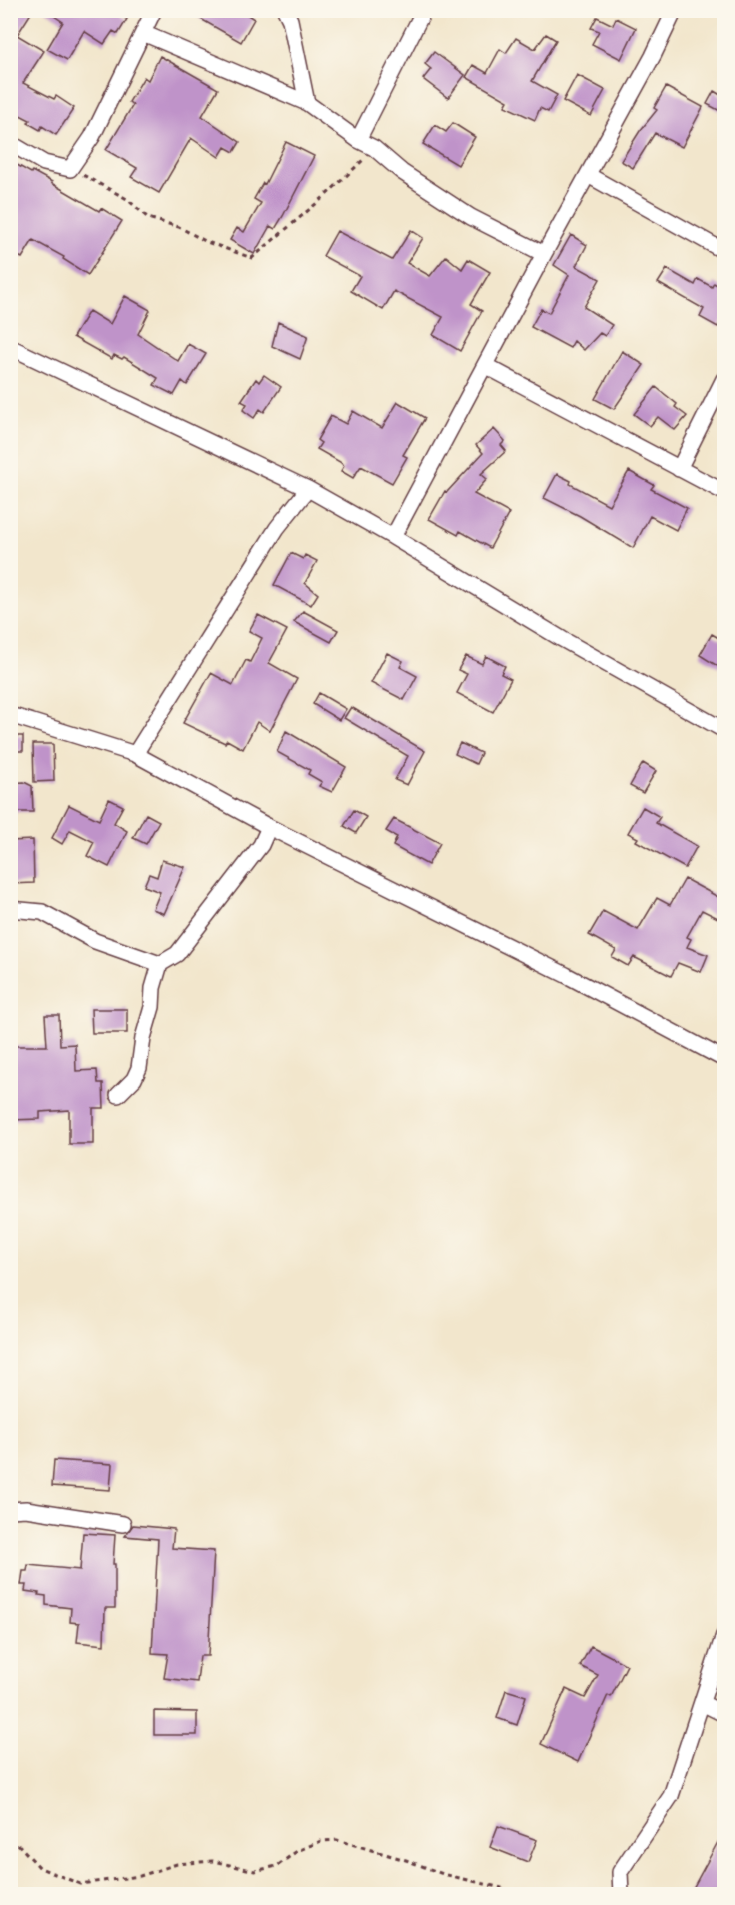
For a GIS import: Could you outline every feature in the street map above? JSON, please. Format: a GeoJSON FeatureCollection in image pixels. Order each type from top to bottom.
{"type":"FeatureCollection","features":[{"type":"Feature","properties":{"kind":"street"},"geometry":{"type":"LineString","coordinates":[[10,143],[44,163],[70,169],[92,137],[154,10]]}},
{"type":"Feature","properties":{"kind":"street"},"geometry":{"type":"LineString","coordinates":[[285,10],[290,20],[307,103]]}},
{"type":"Feature","properties":{"kind":"street"},"geometry":{"type":"LineString","coordinates":[[358,140],[424,10]]}},
{"type":"Feature","properties":{"kind":"street"},"geometry":{"type":"LineString","coordinates":[[393,537],[653,56],[675,10]]}},
{"type":"Feature","properties":{"kind":"street"},"geometry":{"type":"LineString","coordinates":[[142,33],[307,103],[358,140],[374,148],[402,172],[471,217],[544,254]]}},
{"type":"Feature","properties":{"kind":"street"},"geometry":{"type":"LineString","coordinates":[[588,175],[724,251]]}},
{"type":"Feature","properties":{"kind":"street"},"geometry":{"type":"LineString","coordinates":[[10,347],[308,489],[393,537],[562,639],[724,730]]}},
{"type":"Feature","properties":{"kind":"street"},"geometry":{"type":"LineString","coordinates":[[486,366],[724,492]]}},
{"type":"Feature","properties":{"kind":"street"},"geometry":{"type":"LineString","coordinates":[[680,469],[724,379]]}},
{"type":"Feature","properties":{"kind":"street"},"geometry":{"type":"LineString","coordinates":[[135,754],[277,528],[308,489]]}},
{"type":"Feature","properties":{"kind":"street"},"geometry":{"type":"LineString","coordinates":[[10,715],[135,754],[269,827],[566,975],[724,1059]]}},
{"type":"Feature","properties":{"kind":"street"},"geometry":{"type":"LineString","coordinates":[[118,1095],[134,1079],[139,1068],[142,1038],[152,1007],[153,988],[160,964],[177,954],[261,845],[269,827]]}},
{"type":"Feature","properties":{"kind":"street"},"geometry":{"type":"LineString","coordinates":[[10,909],[42,912],[95,941],[160,964]]}},
{"type":"Feature","properties":{"kind":"street"},"geometry":{"type":"LineString","coordinates":[[10,1509],[26,1509],[123,1524]]}},
{"type":"Feature","properties":{"kind":"street"},"geometry":{"type":"LineString","coordinates":[[621,1894],[620,1872],[671,1796],[724,1635]]}},
{"type":"Feature","properties":{"kind":"street"},"geometry":{"type":"LineString","coordinates":[[702,1703],[724,1714]]}},
{"type":"Feature","properties":{"kind":"path"},"geometry":{"type":"LineString","coordinates":[[70,169],[127,199],[148,218],[179,227],[207,242],[252,258],[324,197],[374,148]]}},
{"type":"Feature","properties":{"kind":"path"},"geometry":{"type":"LineString","coordinates":[[10,1840],[16,1842],[40,1868],[80,1884],[140,1876],[177,1864],[213,1861],[255,1870],[277,1866],[297,1851],[321,1841],[337,1840],[406,1860],[443,1874],[527,1894]]}},
{"type":"Feature","properties":{"kind":"building"},"geometry":{"type":"Polygon","coordinates":[[[10,10],[33,10],[17,35],[44,51],[23,83],[54,99],[56,96],[74,108],[56,135],[42,126],[40,130],[28,123],[30,120],[10,110],[10,10]]]}},
{"type":"Feature","properties":{"kind":"building"},"geometry":{"type":"Polygon","coordinates":[[[45,10],[125,10],[121,16],[127,19],[118,34],[113,31],[104,44],[84,31],[67,60],[47,49],[63,22],[45,10]]]}},
{"type":"Feature","properties":{"kind":"building"},"geometry":{"type":"Polygon","coordinates":[[[185,10],[240,10],[254,19],[241,42],[185,10]]]}},
{"type":"Feature","properties":{"kind":"building"},"geometry":{"type":"Polygon","coordinates":[[[597,17],[613,25],[616,18],[636,28],[621,59],[592,44],[599,31],[591,28],[597,17]]]}},
{"type":"Feature","properties":{"kind":"building"},"geometry":{"type":"Polygon","coordinates":[[[546,34],[556,40],[532,81],[557,95],[548,112],[540,108],[535,120],[505,106],[508,101],[466,77],[473,65],[487,73],[500,49],[506,53],[516,38],[535,49],[546,34]]]}},
{"type":"Feature","properties":{"kind":"building"},"geometry":{"type":"Polygon","coordinates":[[[434,52],[465,75],[448,98],[423,79],[431,69],[425,64],[434,52]]]}},
{"type":"Feature","properties":{"kind":"building"},"geometry":{"type":"Polygon","coordinates":[[[160,56],[218,89],[202,116],[240,142],[234,152],[225,147],[219,157],[191,138],[159,193],[131,177],[137,168],[106,150],[133,105],[129,102],[144,77],[148,80],[160,56]]]}},
{"type":"Feature","properties":{"kind":"building"},"geometry":{"type":"Polygon","coordinates":[[[577,75],[605,90],[591,116],[563,101],[577,75]]]}},
{"type":"Feature","properties":{"kind":"building"},"geometry":{"type":"Polygon","coordinates":[[[666,87],[703,107],[682,147],[655,133],[633,168],[621,161],[657,110],[654,108],[666,87]]]}},
{"type":"Feature","properties":{"kind":"building"},"geometry":{"type":"Polygon","coordinates":[[[714,91],[724,97],[724,113],[707,104],[714,91]]]}},
{"type":"Feature","properties":{"kind":"building"},"geometry":{"type":"Polygon","coordinates":[[[453,123],[475,137],[458,165],[423,144],[435,125],[446,132],[453,123]]]}},
{"type":"Feature","properties":{"kind":"building"},"geometry":{"type":"Polygon","coordinates":[[[286,142],[314,156],[283,216],[275,229],[270,226],[254,254],[230,240],[237,228],[244,232],[261,203],[254,199],[263,183],[265,184],[286,142]]]}},
{"type":"Feature","properties":{"kind":"building"},"geometry":{"type":"Polygon","coordinates":[[[10,161],[52,182],[99,211],[101,208],[122,221],[88,275],[63,259],[64,257],[33,240],[22,258],[10,252],[10,161]]]}},
{"type":"Feature","properties":{"kind":"building"},"geometry":{"type":"Polygon","coordinates":[[[411,230],[423,238],[407,263],[430,276],[446,256],[462,269],[468,259],[490,272],[471,304],[482,311],[460,351],[433,335],[443,317],[394,291],[383,310],[351,291],[360,276],[323,256],[337,231],[392,260],[411,230]]]}},
{"type":"Feature","properties":{"kind":"building"},"geometry":{"type":"Polygon","coordinates":[[[571,235],[587,245],[576,266],[600,279],[584,307],[612,325],[605,336],[600,333],[584,350],[574,341],[570,348],[531,327],[541,309],[549,313],[569,275],[554,265],[571,235]]]}},
{"type":"Feature","properties":{"kind":"building"},"geometry":{"type":"Polygon","coordinates":[[[667,269],[695,285],[698,279],[712,287],[714,283],[724,289],[724,316],[718,327],[700,317],[704,309],[658,283],[667,269]]]}},
{"type":"Feature","properties":{"kind":"building"},"geometry":{"type":"Polygon","coordinates":[[[125,296],[150,310],[138,334],[178,361],[188,344],[206,354],[187,385],[182,381],[174,395],[154,385],[158,378],[124,357],[122,359],[114,355],[112,359],[73,337],[89,311],[110,324],[125,296]]]}},
{"type":"Feature","properties":{"kind":"building"},"geometry":{"type":"Polygon","coordinates":[[[278,322],[308,336],[300,359],[272,346],[278,322]]]}},
{"type":"Feature","properties":{"kind":"building"},"geometry":{"type":"Polygon","coordinates":[[[622,351],[644,365],[614,409],[595,399],[622,351]]]}},
{"type":"Feature","properties":{"kind":"building"},"geometry":{"type":"Polygon","coordinates":[[[264,375],[281,387],[264,412],[260,409],[254,418],[243,410],[247,404],[241,401],[256,379],[259,382],[264,375]]]}},
{"type":"Feature","properties":{"kind":"building"},"geometry":{"type":"Polygon","coordinates":[[[656,387],[677,404],[675,407],[687,416],[675,430],[658,417],[650,426],[634,414],[656,387]]]}},
{"type":"Feature","properties":{"kind":"building"},"geometry":{"type":"Polygon","coordinates":[[[398,402],[425,418],[403,455],[407,457],[392,483],[361,466],[353,478],[341,471],[344,466],[340,462],[317,449],[321,443],[317,440],[331,416],[346,424],[353,411],[382,428],[398,402]]]}},
{"type":"Feature","properties":{"kind":"building"},"geometry":{"type":"Polygon","coordinates":[[[494,429],[505,441],[501,445],[506,451],[481,474],[487,479],[474,494],[509,513],[490,548],[460,531],[458,535],[429,519],[445,491],[447,492],[483,453],[476,445],[494,429]]]}},
{"type":"Feature","properties":{"kind":"building"},"geometry":{"type":"Polygon","coordinates":[[[629,471],[654,485],[651,489],[687,508],[676,530],[650,516],[633,548],[580,516],[544,498],[557,474],[571,481],[570,484],[609,505],[629,471]]]}},
{"type":"Feature","properties":{"kind":"building"},"geometry":{"type":"Polygon","coordinates":[[[291,553],[303,559],[305,555],[317,561],[305,583],[318,594],[311,605],[274,585],[291,553]]]}},
{"type":"Feature","properties":{"kind":"building"},"geometry":{"type":"Polygon","coordinates":[[[303,611],[338,630],[331,642],[294,622],[303,611]]]}},
{"type":"Feature","properties":{"kind":"building"},"geometry":{"type":"Polygon","coordinates":[[[258,615],[287,630],[269,663],[297,679],[270,731],[257,722],[243,749],[227,740],[225,743],[183,723],[211,673],[233,685],[246,660],[250,662],[262,638],[249,631],[258,615]]]}},
{"type":"Feature","properties":{"kind":"building"},"geometry":{"type":"Polygon","coordinates":[[[712,634],[724,641],[724,657],[719,667],[700,655],[712,634]]]}},
{"type":"Feature","properties":{"kind":"building"},"geometry":{"type":"Polygon","coordinates":[[[387,653],[403,661],[400,667],[417,676],[404,700],[371,683],[387,653]]]}},
{"type":"Feature","properties":{"kind":"building"},"geometry":{"type":"Polygon","coordinates":[[[466,656],[482,664],[486,656],[505,666],[501,674],[511,679],[493,712],[457,693],[467,674],[458,670],[466,656]]]}},
{"type":"Feature","properties":{"kind":"building"},"geometry":{"type":"Polygon","coordinates":[[[319,693],[346,709],[339,720],[313,704],[319,693]]]}},
{"type":"Feature","properties":{"kind":"building"},"geometry":{"type":"Polygon","coordinates":[[[351,707],[425,751],[407,785],[395,780],[408,756],[344,718],[351,707]]]}},
{"type":"Feature","properties":{"kind":"building"},"geometry":{"type":"Polygon","coordinates":[[[286,731],[346,767],[332,792],[319,786],[322,782],[308,774],[310,770],[277,752],[286,731]]]}},
{"type":"Feature","properties":{"kind":"building"},"geometry":{"type":"Polygon","coordinates":[[[10,736],[23,736],[23,751],[10,751],[10,736]]]}},
{"type":"Feature","properties":{"kind":"building"},"geometry":{"type":"Polygon","coordinates":[[[460,743],[481,753],[476,764],[455,754],[460,743]]]}},
{"type":"Feature","properties":{"kind":"building"},"geometry":{"type":"Polygon","coordinates":[[[33,744],[53,744],[54,781],[34,782],[33,744]]]}},
{"type":"Feature","properties":{"kind":"building"},"geometry":{"type":"Polygon","coordinates":[[[643,763],[656,771],[643,793],[630,786],[643,763]]]}},
{"type":"Feature","properties":{"kind":"building"},"geometry":{"type":"Polygon","coordinates":[[[24,782],[32,786],[33,812],[10,812],[10,783],[24,782]]]}},
{"type":"Feature","properties":{"kind":"building"},"geometry":{"type":"Polygon","coordinates":[[[109,799],[123,806],[114,823],[127,831],[109,867],[87,856],[94,842],[70,830],[62,844],[52,838],[69,805],[99,820],[109,799]]]}},
{"type":"Feature","properties":{"kind":"building"},"geometry":{"type":"Polygon","coordinates":[[[643,807],[660,817],[656,823],[697,846],[685,868],[636,841],[638,838],[628,833],[643,807]]]}},
{"type":"Feature","properties":{"kind":"building"},"geometry":{"type":"Polygon","coordinates":[[[354,810],[366,817],[356,833],[344,826],[354,810]]]}},
{"type":"Feature","properties":{"kind":"building"},"geometry":{"type":"Polygon","coordinates":[[[146,814],[159,821],[146,844],[133,838],[146,814]]]}},
{"type":"Feature","properties":{"kind":"building"},"geometry":{"type":"Polygon","coordinates":[[[394,819],[440,843],[428,865],[393,846],[397,837],[386,831],[394,819]]]}},
{"type":"Feature","properties":{"kind":"building"},"geometry":{"type":"Polygon","coordinates":[[[33,840],[34,883],[10,884],[10,841],[33,840]]]}},
{"type":"Feature","properties":{"kind":"building"},"geometry":{"type":"Polygon","coordinates":[[[162,860],[185,867],[164,914],[153,909],[160,892],[144,886],[149,874],[157,877],[162,860]]]}},
{"type":"Feature","properties":{"kind":"building"},"geometry":{"type":"Polygon","coordinates":[[[685,879],[724,900],[724,921],[702,910],[687,937],[691,939],[687,947],[708,955],[701,972],[678,963],[671,976],[634,957],[628,966],[612,957],[616,950],[589,935],[603,911],[638,930],[657,898],[670,905],[685,879]]]}},
{"type":"Feature","properties":{"kind":"building"},"geometry":{"type":"Polygon","coordinates":[[[91,1009],[127,1009],[127,1033],[92,1033],[91,1009]]]}},
{"type":"Feature","properties":{"kind":"building"},"geometry":{"type":"Polygon","coordinates":[[[45,1015],[59,1015],[60,1045],[75,1044],[76,1071],[97,1070],[98,1083],[103,1083],[104,1108],[93,1108],[93,1144],[69,1144],[69,1110],[40,1112],[40,1119],[10,1120],[10,1046],[47,1046],[45,1015]]]}},
{"type":"Feature","properties":{"kind":"building"},"geometry":{"type":"Polygon","coordinates":[[[54,1460],[112,1464],[110,1490],[52,1486],[54,1460]]]}},
{"type":"Feature","properties":{"kind":"building"},"geometry":{"type":"Polygon","coordinates":[[[133,1525],[174,1529],[172,1548],[214,1551],[208,1656],[200,1656],[197,1682],[164,1678],[168,1654],[152,1653],[158,1539],[125,1536],[133,1525]]]}},
{"type":"Feature","properties":{"kind":"building"},"geometry":{"type":"Polygon","coordinates":[[[83,1533],[115,1535],[113,1564],[115,1564],[115,1608],[105,1608],[104,1645],[77,1642],[79,1623],[70,1622],[71,1608],[46,1605],[46,1596],[25,1591],[26,1585],[21,1585],[23,1571],[27,1571],[28,1565],[80,1570],[83,1533]]]}},
{"type":"Feature","properties":{"kind":"building"},"geometry":{"type":"Polygon","coordinates":[[[591,1646],[627,1665],[611,1697],[608,1695],[578,1762],[541,1744],[566,1689],[585,1698],[598,1675],[580,1666],[591,1646]]]}},
{"type":"Feature","properties":{"kind":"building"},"geometry":{"type":"Polygon","coordinates":[[[506,1690],[526,1696],[517,1725],[497,1718],[506,1690]]]}},
{"type":"Feature","properties":{"kind":"building"},"geometry":{"type":"Polygon","coordinates":[[[154,1711],[197,1712],[197,1735],[154,1735],[154,1711]]]}},
{"type":"Feature","properties":{"kind":"building"},"geometry":{"type":"Polygon","coordinates":[[[498,1826],[537,1840],[528,1862],[490,1847],[498,1826]]]}},
{"type":"Feature","properties":{"kind":"building"},"geometry":{"type":"Polygon","coordinates":[[[724,1831],[724,1894],[690,1894],[724,1831]]]}}]}
